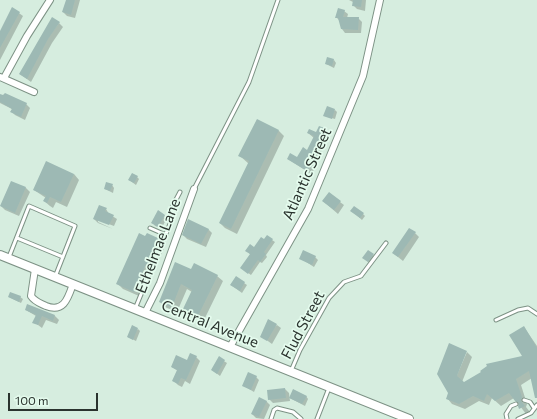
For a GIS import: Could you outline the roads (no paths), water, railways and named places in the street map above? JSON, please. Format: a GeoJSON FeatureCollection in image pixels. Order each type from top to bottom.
{"type":"FeatureCollection","features":[{"type":"Feature","properties":{"kind":"street"},"geometry":{"type":"LineString","coordinates":[[34,92],[2,78],[50,0]]}},
{"type":"Feature","properties":{"kind":"street","name":"Atlantic Street"},"geometry":{"type":"LineString","coordinates":[[230,347],[308,208],[363,76],[380,0]]}},
{"type":"Feature","properties":{"kind":"street","name":"Ethelmae Lane"},"geometry":{"type":"LineString","coordinates":[[145,313],[160,283],[194,189]]}},
{"type":"Feature","properties":{"kind":"street","name":"Central Avenue"},"geometry":{"type":"LineString","coordinates":[[0,255],[409,419]]}},
{"type":"Feature","properties":{"kind":"street"},"geometry":{"type":"LineString","coordinates":[[35,269],[30,292],[33,299],[53,309],[61,306],[69,296],[73,284]]}},
{"type":"Feature","properties":{"kind":"lane"},"geometry":{"type":"LineString","coordinates":[[194,189],[248,82],[278,0]]}},
{"type":"Feature","properties":{"kind":"lane"},"geometry":{"type":"LineString","coordinates":[[135,308],[166,235],[172,218],[170,211],[180,192]]}},
{"type":"Feature","properties":{"kind":"lane"},"geometry":{"type":"LineString","coordinates":[[9,259],[29,206],[75,226],[55,277]]}},
{"type":"Feature","properties":{"kind":"lane"},"geometry":{"type":"LineString","coordinates":[[150,228],[166,235]]}},
{"type":"Feature","properties":{"kind":"lane"},"geometry":{"type":"LineString","coordinates":[[17,238],[63,257]]}},
{"type":"Feature","properties":{"kind":"lane","name":"Flud Street"},"geometry":{"type":"LineString","coordinates":[[291,371],[300,350],[329,298],[344,282],[361,276],[386,243]]}},
{"type":"Feature","properties":{"kind":"lane"},"geometry":{"type":"LineString","coordinates":[[496,320],[518,310],[528,308],[537,314]]}},
{"type":"Feature","properties":{"kind":"lane"},"geometry":{"type":"LineString","coordinates":[[317,419],[329,386]]}},
{"type":"Feature","properties":{"kind":"lane"},"geometry":{"type":"LineString","coordinates":[[524,400],[530,402],[534,408]]}},
{"type":"Feature","properties":{"kind":"lane"},"geometry":{"type":"LineString","coordinates":[[507,419],[506,414],[511,406],[516,404]]}},
{"type":"Feature","properties":{"kind":"lane"},"geometry":{"type":"LineString","coordinates":[[518,419],[531,413],[537,404]]}},
{"type":"Feature","properties":{"kind":"lane"},"geometry":{"type":"LineString","coordinates":[[271,419],[274,410],[277,408],[293,412],[301,419]]}}]}
